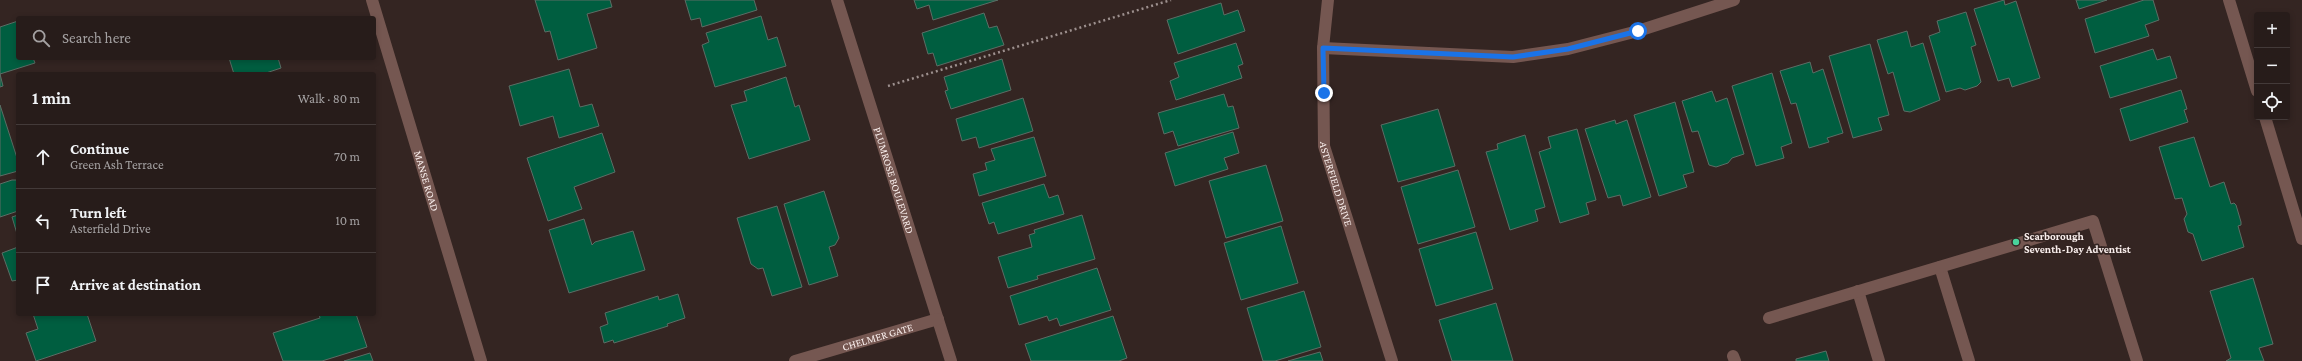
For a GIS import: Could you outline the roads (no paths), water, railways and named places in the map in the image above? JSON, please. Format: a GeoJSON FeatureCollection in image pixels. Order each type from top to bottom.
{"type":"FeatureCollection","features":[{"type":"Feature","properties":{"kind":"street","name":"MANSE ROAD"},"geometry":{"type":"LineString","coordinates":[[372,0],[481,361]]}},
{"type":"Feature","properties":{"kind":"street","name":"PLUMROSE BOULEVARD"},"geometry":{"type":"LineString","coordinates":[[837,0],[951,361]]}},
{"type":"Feature","properties":{"kind":"street","name":"ASTERFIELD DRIVE"},"geometry":{"type":"LineString","coordinates":[[1328,0],[1323,48],[1324,146],[1392,361]]}},
{"type":"Feature","properties":{"kind":"street"},"geometry":{"type":"LineString","coordinates":[[1323,48],[1513,57],[1568,49],[1638,31],[1734,0]]}},
{"type":"Feature","properties":{"kind":"street"},"geometry":{"type":"LineString","coordinates":[[2229,0],[2255,84]]}},
{"type":"Feature","properties":{"kind":"street"},"geometry":{"type":"LineString","coordinates":[[2266,120],[2302,239]]}},
{"type":"Feature","properties":{"kind":"street"},"geometry":{"type":"LineString","coordinates":[[1769,318],[2093,220],[2137,361]]}},
{"type":"Feature","properties":{"kind":"street"},"geometry":{"type":"LineString","coordinates":[[1940,266],[1969,361]]}},
{"type":"Feature","properties":{"kind":"street"},"geometry":{"type":"LineString","coordinates":[[1858,291],[1879,361]]}},
{"type":"Feature","properties":{"kind":"street","name":"CHELMER GATE"},"geometry":{"type":"LineString","coordinates":[[795,361],[938,319]]}},
{"type":"Feature","properties":{"kind":"place","name":"Scarborough Seventh-Day Adventist"},"geometry":{"type":"Point","coordinates":[2016,242]}}]}
